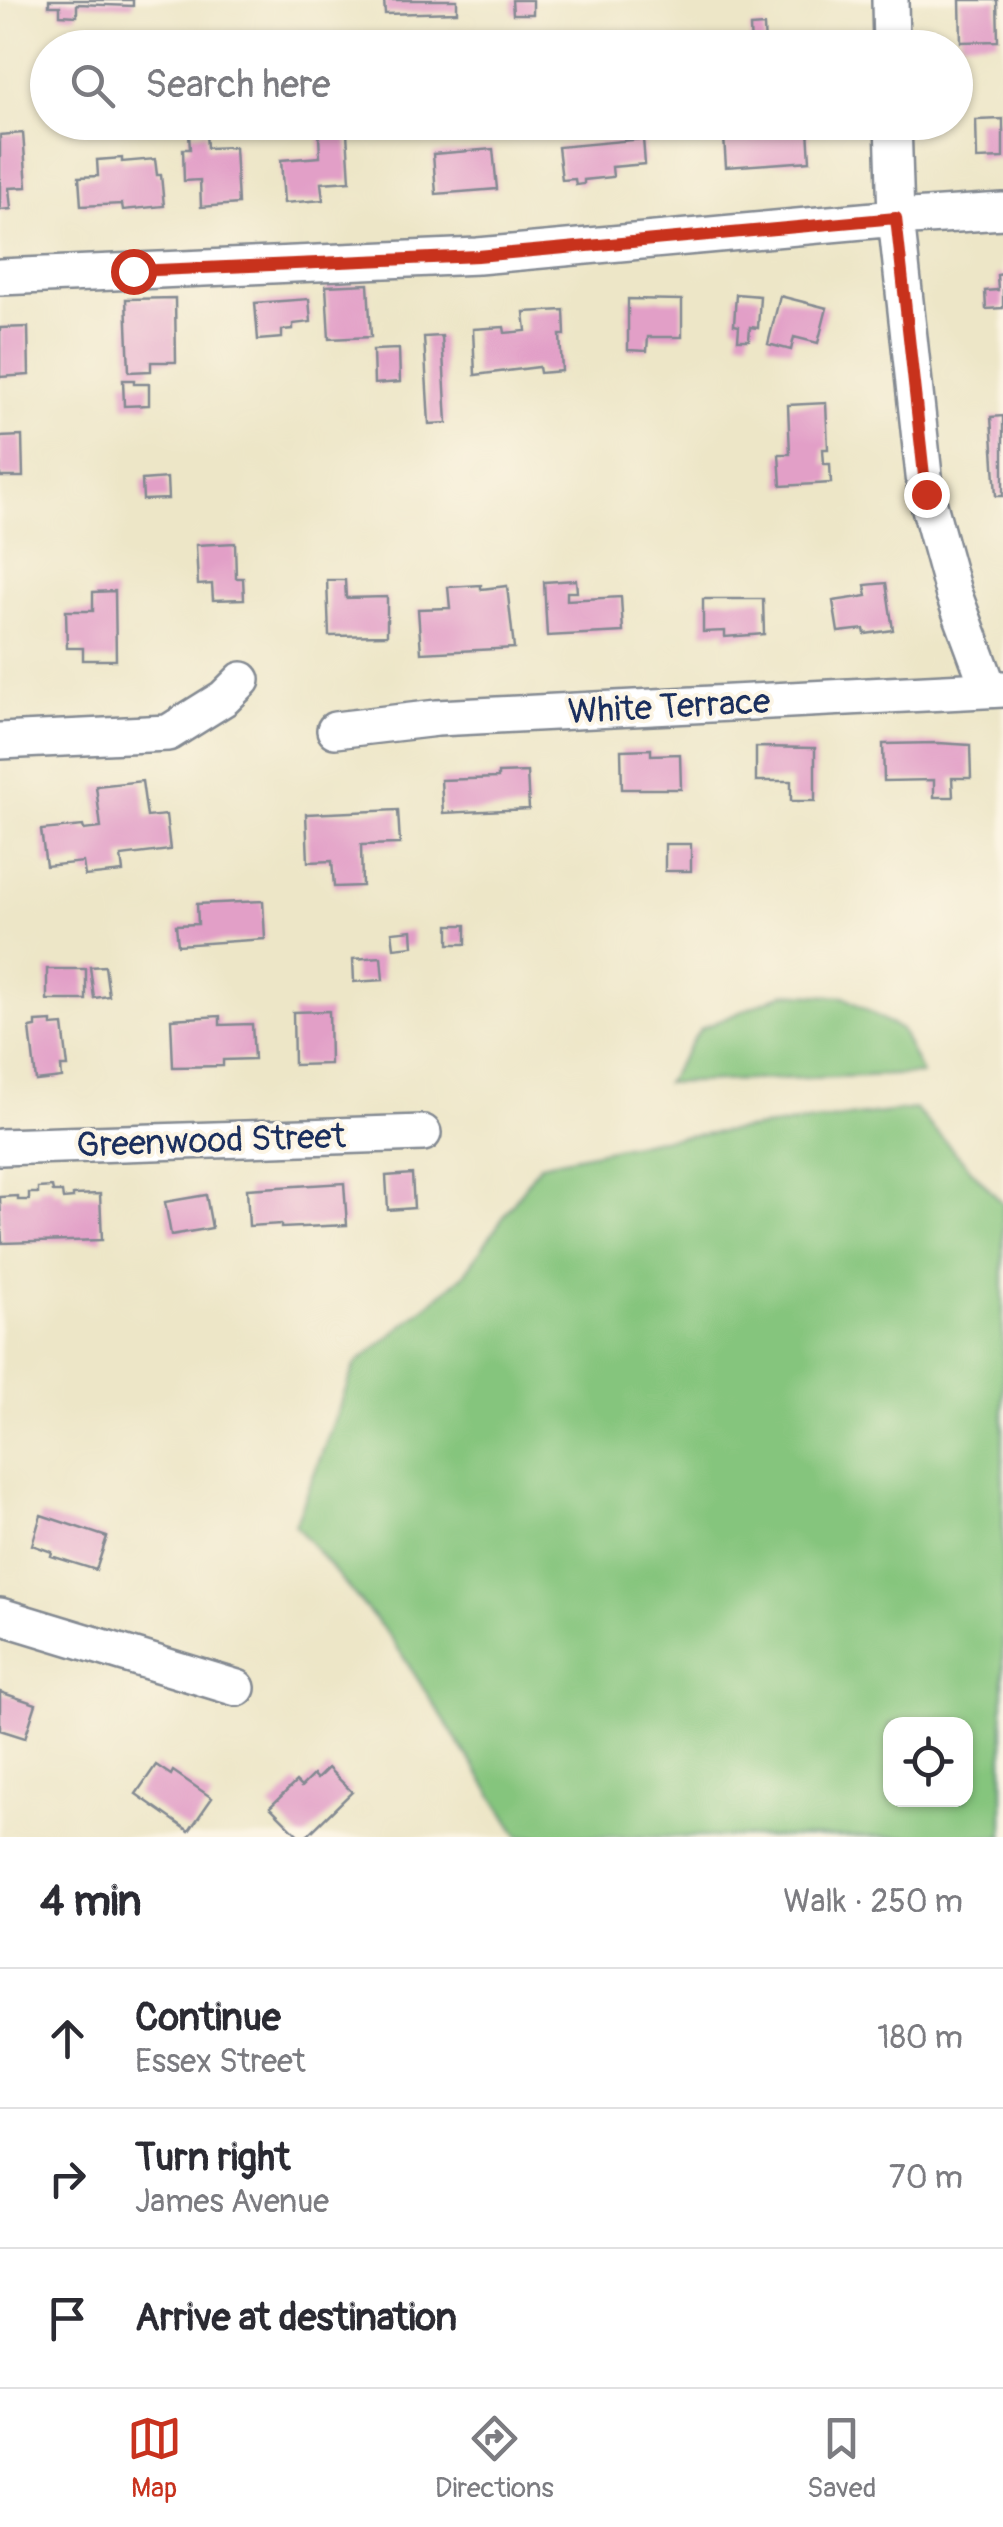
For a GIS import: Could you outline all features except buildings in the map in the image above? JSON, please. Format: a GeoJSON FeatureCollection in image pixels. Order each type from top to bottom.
{"type":"FeatureCollection","features":[{"type":"Feature","properties":{"kind":"street"},"geometry":{"type":"LineString","coordinates":[[890,0],[891,30]]}},
{"type":"Feature","properties":{"kind":"street"},"geometry":{"type":"LineString","coordinates":[[894,140],[896,218],[926,494],[953,592],[996,689]]}},
{"type":"Feature","properties":{"kind":"street"},"geometry":{"type":"LineString","coordinates":[[0,276],[478,256],[1003,212]]}},
{"type":"Feature","properties":{"kind":"street"},"geometry":{"type":"LineString","coordinates":[[0,741],[168,733],[224,698],[242,680]]}},
{"type":"Feature","properties":{"kind":"street","name":"White Terrace"},"geometry":{"type":"LineString","coordinates":[[334,730],[437,718],[996,689]]}},
{"type":"Feature","properties":{"kind":"street","name":"Greenwood Street"},"geometry":{"type":"LineString","coordinates":[[0,1148],[422,1133]]}},
{"type":"Feature","properties":{"kind":"street"},"geometry":{"type":"LineString","coordinates":[[0,1616],[237,1688]]}},
{"type":"Feature","properties":{"kind":"green space"},"geometry":{"type":"Polygon","coordinates":[[[785,993],[844,997],[901,1030],[922,1074],[666,1083],[700,1029],[785,993]]]}},
{"type":"Feature","properties":{"kind":"green space"},"geometry":{"type":"Polygon","coordinates":[[[915,1109],[1003,1204],[1003,1837],[519,1837],[392,1639],[295,1525],[355,1365],[463,1276],[540,1164],[653,1140],[915,1109]]]}},
{"type":"Feature","properties":{"kind":"route"},"geometry":{"type":"LineString","coordinates":[[133,271],[478,256],[896,218],[926,494]]}}]}
